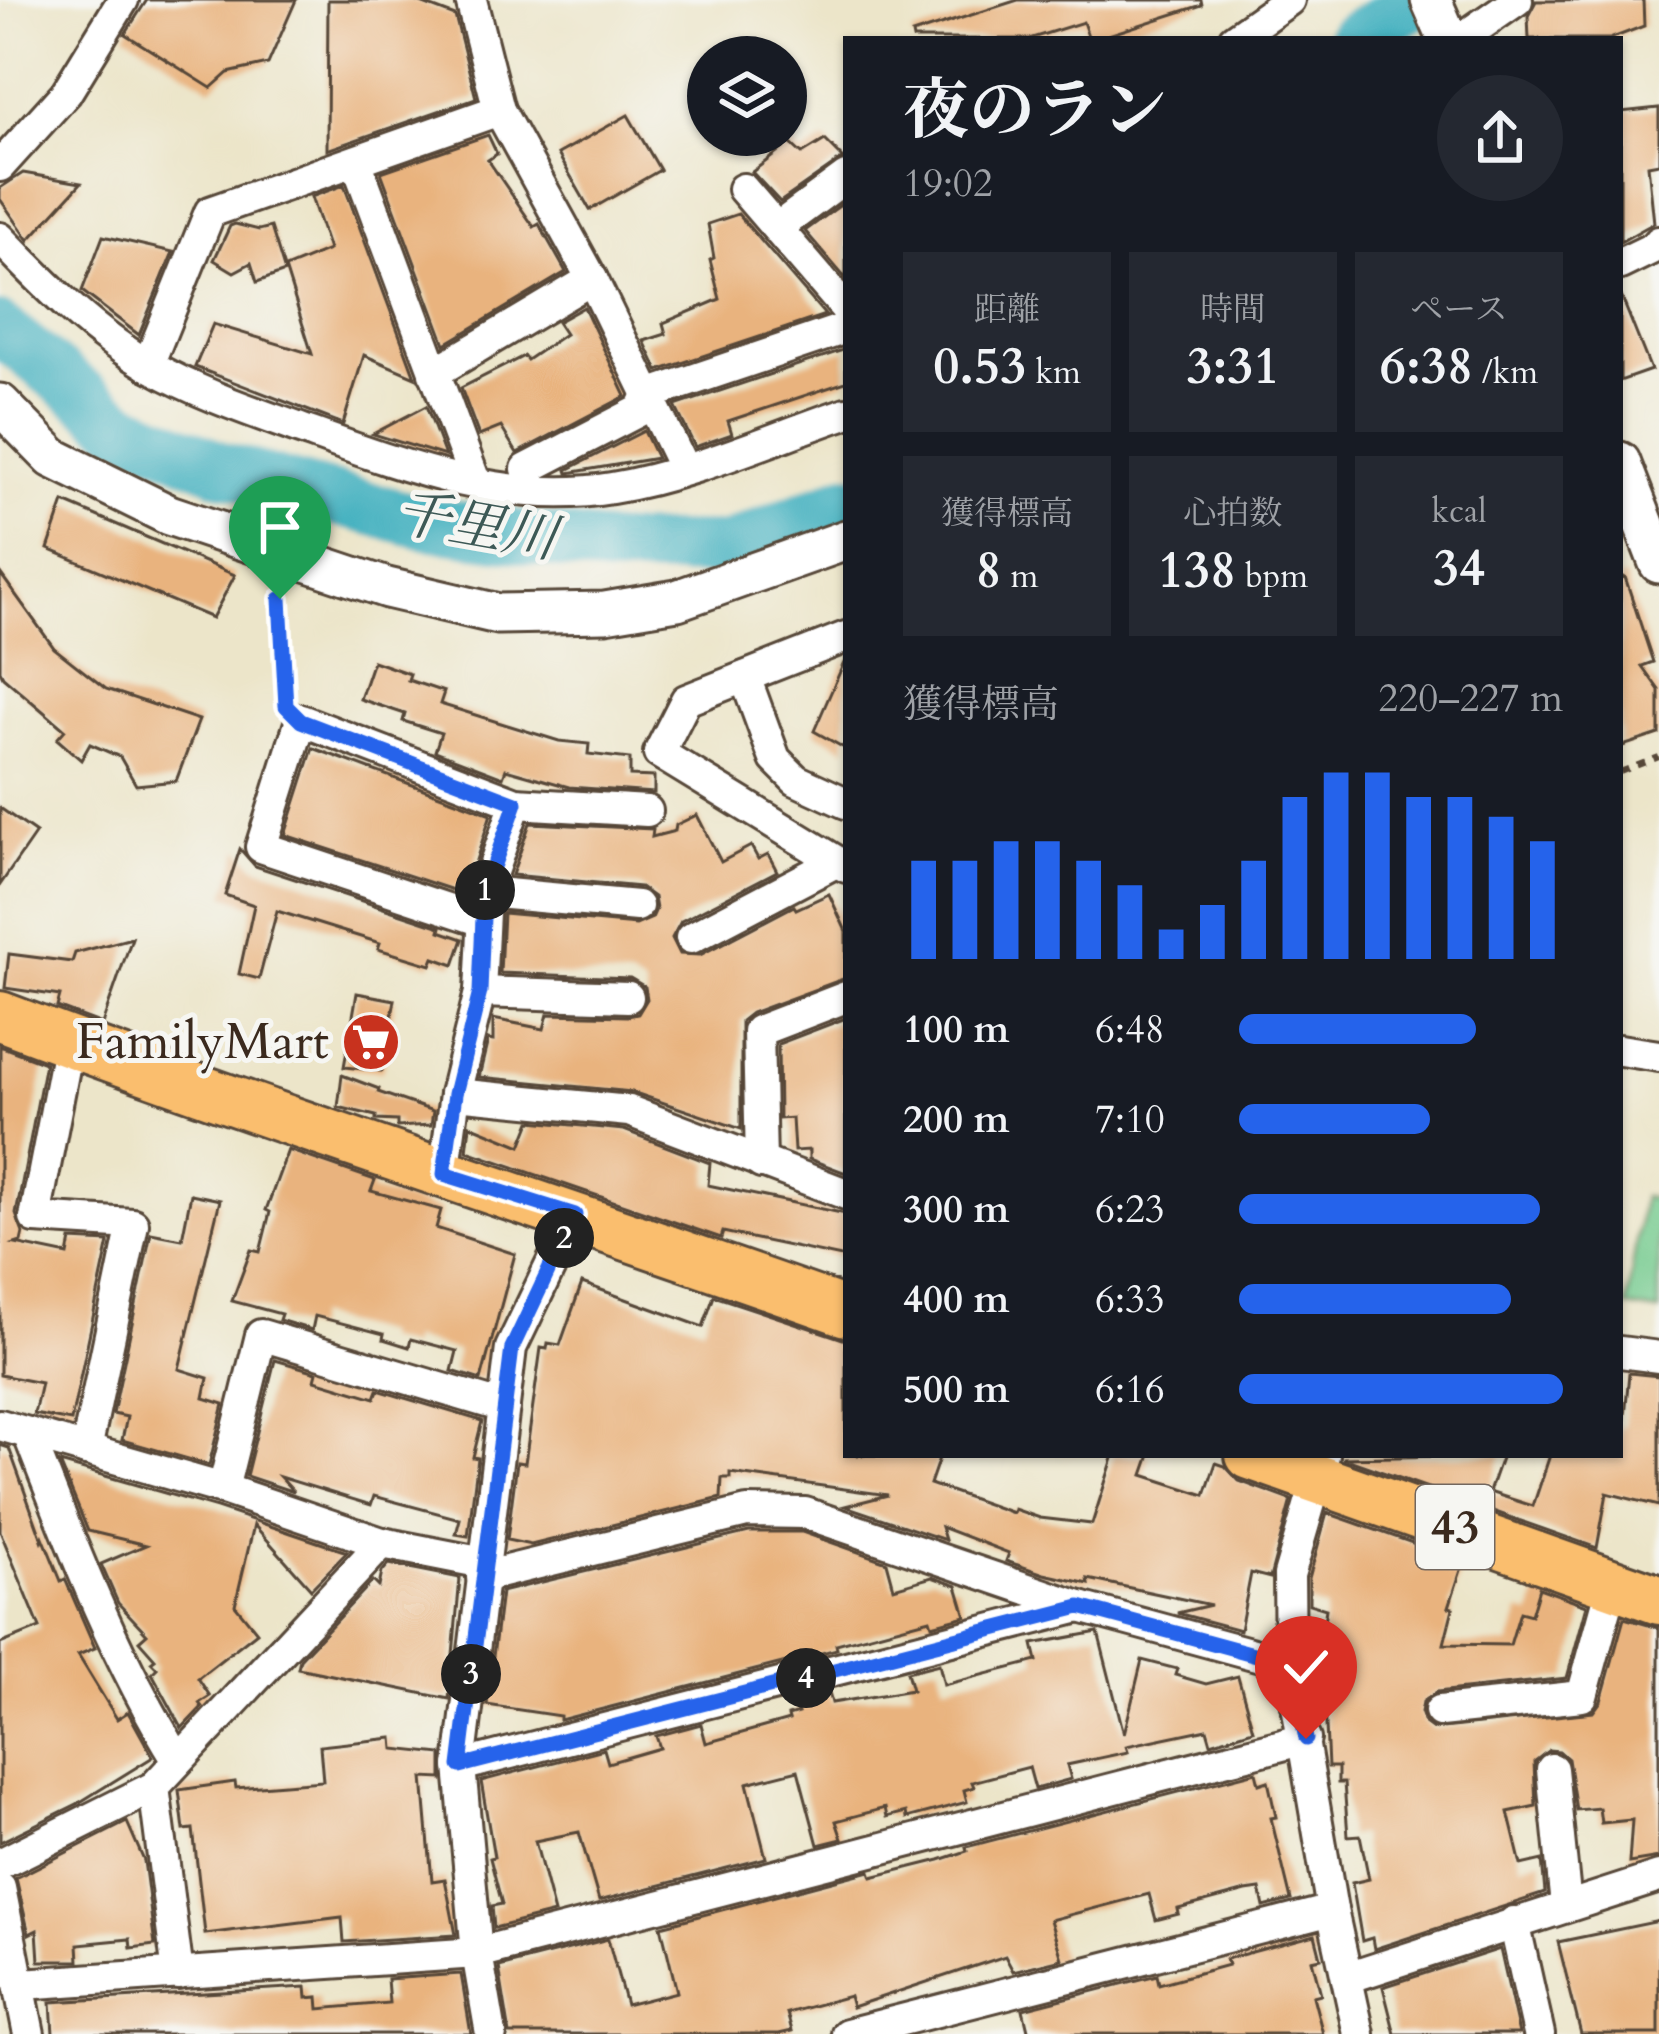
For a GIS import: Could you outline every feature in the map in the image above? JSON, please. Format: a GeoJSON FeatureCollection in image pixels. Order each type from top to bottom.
{"type":"FeatureCollection","features":[{"type":"Feature","properties":{"kind":"main road"},"geometry":{"type":"LineString","coordinates":[[0,1016],[843,1311]]}},
{"type":"Feature","properties":{"kind":"main road","name":"43"},"geometry":{"type":"LineString","coordinates":[[1269,1458],[1321,1466],[1659,1600]]}},
{"type":"Feature","properties":{"kind":"street"},"geometry":{"type":"LineString","coordinates":[[88,0],[100,38]]}},
{"type":"Feature","properties":{"kind":"street"},"geometry":{"type":"LineString","coordinates":[[0,166],[66,93],[123,0]]}},
{"type":"Feature","properties":{"kind":"street"},"geometry":{"type":"LineString","coordinates":[[471,0],[499,110],[592,279],[683,469]]}},
{"type":"Feature","properties":{"kind":"street"},"geometry":{"type":"LineString","coordinates":[[1238,36],[1289,0]]}},
{"type":"Feature","properties":{"kind":"street"},"geometry":{"type":"LineString","coordinates":[[1443,26],[1465,36],[1517,0]]}},
{"type":"Feature","properties":{"kind":"street"},"geometry":{"type":"LineString","coordinates":[[148,365],[210,212],[499,110]]}},
{"type":"Feature","properties":{"kind":"street"},"geometry":{"type":"LineString","coordinates":[[356,160],[476,484]]}},
{"type":"Feature","properties":{"kind":"street"},"geometry":{"type":"LineString","coordinates":[[777,228],[843,179]]}},
{"type":"Feature","properties":{"kind":"street"},"geometry":{"type":"LineString","coordinates":[[743,189],[843,305]]}},
{"type":"Feature","properties":{"kind":"street"},"geometry":{"type":"LineString","coordinates":[[0,238],[50,291],[148,365],[233,405],[476,484],[532,492],[611,488],[683,469],[843,414]]}},
{"type":"Feature","properties":{"kind":"street"},"geometry":{"type":"LineString","coordinates":[[1623,263],[1659,242]]}},
{"type":"Feature","properties":{"kind":"street"},"geometry":{"type":"LineString","coordinates":[[434,373],[592,279]]}},
{"type":"Feature","properties":{"kind":"street"},"geometry":{"type":"LineString","coordinates":[[527,469],[641,410],[648,395],[843,329]]}},
{"type":"Feature","properties":{"kind":"street"},"geometry":{"type":"LineString","coordinates":[[0,404],[53,458],[169,515],[387,588],[498,614],[605,611],[677,599],[843,540]]}},
{"type":"Feature","properties":{"kind":"street"},"geometry":{"type":"LineString","coordinates":[[1623,470],[1659,563]]}},
{"type":"Feature","properties":{"kind":"street"},"geometry":{"type":"LineString","coordinates":[[840,865],[658,753],[686,700],[843,639]]}},
{"type":"Feature","properties":{"kind":"street"},"geometry":{"type":"LineString","coordinates":[[745,677],[775,759],[796,780],[843,802]]}},
{"type":"Feature","properties":{"kind":"street"},"geometry":{"type":"LineString","coordinates":[[637,906],[484,906],[261,847],[301,721],[516,803],[647,812]]}},
{"type":"Feature","properties":{"kind":"street"},"geometry":{"type":"LineString","coordinates":[[444,1174],[455,1094],[480,992],[484,906],[516,803]]}},
{"type":"Feature","properties":{"kind":"street"},"geometry":{"type":"LineString","coordinates":[[691,938],[840,865]]}},
{"type":"Feature","properties":{"kind":"street"},"geometry":{"type":"LineString","coordinates":[[480,992],[628,997]]}},
{"type":"Feature","properties":{"kind":"street"},"geometry":{"type":"LineString","coordinates":[[761,1162],[758,1031],[843,998]]}},
{"type":"Feature","properties":{"kind":"street"},"geometry":{"type":"LineString","coordinates":[[69,1042],[35,1218],[133,1224],[86,1450]]}},
{"type":"Feature","properties":{"kind":"street"},"geometry":{"type":"LineString","coordinates":[[1623,1050],[1659,1056]]}},
{"type":"Feature","properties":{"kind":"street"},"geometry":{"type":"LineString","coordinates":[[455,1094],[628,1111],[843,1192]]}},
{"type":"Feature","properties":{"kind":"street"},"geometry":{"type":"LineString","coordinates":[[491,2034],[477,1953],[460,1766],[512,1348],[575,1215]]}},
{"type":"Feature","properties":{"kind":"street"},"geometry":{"type":"LineString","coordinates":[[223,1489],[260,1335],[504,1407]]}},
{"type":"Feature","properties":{"kind":"street"},"geometry":{"type":"LineString","coordinates":[[1623,1352],[1659,1358]]}},
{"type":"Feature","properties":{"kind":"street"},"geometry":{"type":"LineString","coordinates":[[14,1429],[483,1570],[747,1512],[805,1514],[1080,1607],[1290,1664]]}},
{"type":"Feature","properties":{"kind":"street"},"geometry":{"type":"LineString","coordinates":[[14,1429],[128,1674],[178,1760]]}},
{"type":"Feature","properties":{"kind":"street"},"geometry":{"type":"LineString","coordinates":[[1321,1466],[1289,1575],[1290,1664],[1332,1910],[1359,2034]]}},
{"type":"Feature","properties":{"kind":"street"},"geometry":{"type":"LineString","coordinates":[[0,1864],[154,1786],[382,1543]]}},
{"type":"Feature","properties":{"kind":"street"},"geometry":{"type":"LineString","coordinates":[[1440,1711],[1582,1696],[1613,1583]]}},
{"type":"Feature","properties":{"kind":"street"},"geometry":{"type":"LineString","coordinates":[[460,1766],[1080,1607]]}},
{"type":"Feature","properties":{"kind":"street"},"geometry":{"type":"LineString","coordinates":[[22,1984],[477,1953],[1306,1739]]}},
{"type":"Feature","properties":{"kind":"street"},"geometry":{"type":"LineString","coordinates":[[1552,1768],[1566,1906]]}},
{"type":"Feature","properties":{"kind":"street"},"geometry":{"type":"LineString","coordinates":[[154,1786],[178,1974]]}},
{"type":"Feature","properties":{"kind":"street"},"geometry":{"type":"LineString","coordinates":[[1347,1978],[1659,1876]]}},
{"type":"Feature","properties":{"kind":"street"},"geometry":{"type":"LineString","coordinates":[[0,1888],[29,2034]]}},
{"type":"Feature","properties":{"kind":"street"},"geometry":{"type":"LineString","coordinates":[[847,2034],[1332,1910]]}},
{"type":"Feature","properties":{"kind":"street"},"geometry":{"type":"LineString","coordinates":[[1514,1922],[1539,2034]]}},
{"type":"Feature","properties":{"kind":"path"},"geometry":{"type":"LineString","coordinates":[[293,556],[280,599],[286,706],[301,721]]}},
{"type":"Feature","properties":{"kind":"path"},"geometry":{"type":"LineString","coordinates":[[1623,771],[1659,757]]}},
{"type":"Feature","properties":{"kind":"green space"},"geometry":{"type":"Polygon","coordinates":[[[1643,1197],[1659,1200],[1659,1312],[1626,1307],[1643,1197]]]}},
{"type":"Feature","properties":{"kind":"building"},"geometry":{"type":"Polygon","coordinates":[[[147,0],[296,0],[268,64],[228,73],[211,88],[125,34],[147,0]]]}},
{"type":"Feature","properties":{"kind":"building"},"geometry":{"type":"Polygon","coordinates":[[[328,0],[413,0],[455,16],[476,98],[327,150],[328,0]]]}},
{"type":"Feature","properties":{"kind":"building"},"geometry":{"type":"Polygon","coordinates":[[[1018,0],[1201,0],[1202,5],[1105,36],[1088,36],[1083,22],[1039,36],[912,34],[1018,0]]]}},
{"type":"Feature","properties":{"kind":"building"},"geometry":{"type":"Polygon","coordinates":[[[1643,0],[1644,26],[1618,36],[1529,36],[1528,16],[1536,1],[1643,0]]]}},
{"type":"Feature","properties":{"kind":"building"},"geometry":{"type":"Polygon","coordinates":[[[1659,108],[1659,163],[1648,165],[1654,223],[1623,240],[1623,112],[1659,108]]]}},
{"type":"Feature","properties":{"kind":"building"},"geometry":{"type":"Polygon","coordinates":[[[628,115],[660,170],[590,210],[558,154],[628,115]]]}},
{"type":"Feature","properties":{"kind":"building"},"geometry":{"type":"Polygon","coordinates":[[[488,135],[497,154],[488,160],[534,227],[539,224],[566,272],[445,344],[381,172],[488,135]]]}},
{"type":"Feature","properties":{"kind":"building"},"geometry":{"type":"Polygon","coordinates":[[[825,140],[843,158],[780,202],[752,172],[773,156],[807,156],[807,151],[825,140]]]}},
{"type":"Feature","properties":{"kind":"building"},"geometry":{"type":"Polygon","coordinates":[[[23,173],[81,183],[29,240],[0,199],[0,188],[23,173]]]}},
{"type":"Feature","properties":{"kind":"building"},"geometry":{"type":"Polygon","coordinates":[[[344,185],[415,377],[364,355],[343,424],[195,367],[213,324],[312,354],[285,268],[329,250],[311,197],[344,185]]]}},
{"type":"Feature","properties":{"kind":"building"},"geometry":{"type":"Polygon","coordinates":[[[843,203],[843,275],[805,231],[843,203]]]}},
{"type":"Feature","properties":{"kind":"building"},"geometry":{"type":"Polygon","coordinates":[[[738,214],[825,315],[658,371],[644,341],[666,334],[663,323],[720,299],[710,260],[714,258],[708,224],[738,214]]]}},
{"type":"Feature","properties":{"kind":"building"},"geometry":{"type":"Polygon","coordinates":[[[235,224],[259,230],[271,227],[285,272],[257,282],[251,263],[234,272],[214,260],[235,224]]]}},
{"type":"Feature","properties":{"kind":"building"},"geometry":{"type":"Polygon","coordinates":[[[103,236],[173,252],[139,335],[82,291],[103,236]]]}},
{"type":"Feature","properties":{"kind":"building"},"geometry":{"type":"Polygon","coordinates":[[[1623,300],[1651,370],[1623,380],[1623,300]]]}},
{"type":"Feature","properties":{"kind":"building"},"geometry":{"type":"Polygon","coordinates":[[[584,307],[626,396],[517,453],[501,427],[479,436],[461,388],[524,356],[527,360],[565,334],[557,322],[584,307]]]}},
{"type":"Feature","properties":{"kind":"building"},"geometry":{"type":"Polygon","coordinates":[[[843,350],[843,383],[728,421],[732,434],[695,447],[675,406],[843,350]]]}},
{"type":"Feature","properties":{"kind":"building"},"geometry":{"type":"Polygon","coordinates":[[[426,406],[445,456],[373,434],[426,406]]]}},
{"type":"Feature","properties":{"kind":"building"},"geometry":{"type":"Polygon","coordinates":[[[644,431],[657,458],[568,473],[567,470],[644,431]]]}},
{"type":"Feature","properties":{"kind":"building"},"geometry":{"type":"Polygon","coordinates":[[[64,502],[235,575],[212,618],[48,549],[64,502]]]}},
{"type":"Feature","properties":{"kind":"building"},"geometry":{"type":"Polygon","coordinates":[[[0,573],[54,648],[106,689],[199,720],[176,781],[136,785],[120,757],[90,744],[81,760],[57,739],[65,730],[3,677],[0,573]]]}},
{"type":"Feature","properties":{"kind":"building"},"geometry":{"type":"Polygon","coordinates":[[[1623,577],[1653,662],[1642,666],[1659,690],[1659,734],[1623,746],[1623,577]]]}},
{"type":"Feature","properties":{"kind":"building"},"geometry":{"type":"Polygon","coordinates":[[[373,661],[444,692],[440,704],[559,741],[589,744],[588,754],[630,759],[630,776],[654,777],[654,793],[569,787],[506,769],[503,777],[435,751],[441,733],[403,721],[405,714],[360,699],[373,661]]]}},
{"type":"Feature","properties":{"kind":"building"},"geometry":{"type":"Polygon","coordinates":[[[843,665],[843,747],[814,731],[843,665]]]}},
{"type":"Feature","properties":{"kind":"building"},"geometry":{"type":"Polygon","coordinates":[[[313,748],[491,814],[466,891],[285,835],[313,748]]]}},
{"type":"Feature","properties":{"kind":"building"},"geometry":{"type":"Polygon","coordinates":[[[0,808],[36,833],[0,885],[0,808]]]}},
{"type":"Feature","properties":{"kind":"building"},"geometry":{"type":"Polygon","coordinates":[[[697,815],[721,862],[751,846],[758,859],[768,854],[777,871],[681,921],[672,938],[680,954],[700,955],[794,906],[829,894],[843,924],[843,979],[751,1013],[741,1021],[741,1129],[632,1092],[479,1077],[488,1040],[493,1041],[493,1019],[544,1029],[548,1014],[628,1016],[638,1014],[647,999],[645,987],[630,978],[500,973],[503,913],[636,925],[652,918],[656,909],[654,897],[640,887],[512,875],[530,823],[653,829],[652,837],[675,831],[676,825],[697,815]]]}},
{"type":"Feature","properties":{"kind":"building"},"geometry":{"type":"Polygon","coordinates":[[[240,849],[255,866],[441,927],[440,931],[463,939],[454,965],[434,958],[431,965],[378,949],[380,943],[277,911],[259,979],[239,974],[254,905],[225,895],[240,849]]]}},
{"type":"Feature","properties":{"kind":"building"},"geometry":{"type":"Polygon","coordinates":[[[132,938],[102,1024],[57,1007],[60,996],[5,988],[9,954],[72,962],[75,953],[132,938]]]}},
{"type":"Feature","properties":{"kind":"building"},"geometry":{"type":"Polygon","coordinates":[[[357,993],[395,1000],[382,1071],[344,1067],[357,993]]]}},
{"type":"Feature","properties":{"kind":"building"},"geometry":{"type":"Polygon","coordinates":[[[843,1019],[843,1172],[809,1159],[809,1150],[794,1151],[792,1118],[779,1119],[778,1044],[843,1019]]]}},
{"type":"Feature","properties":{"kind":"building"},"geometry":{"type":"Polygon","coordinates":[[[0,1046],[45,1063],[16,1214],[23,1233],[21,1242],[15,1244],[68,1255],[71,1240],[109,1242],[71,1421],[34,1414],[41,1383],[0,1375],[0,1046]]]}},
{"type":"Feature","properties":{"kind":"building"},"geometry":{"type":"Polygon","coordinates":[[[342,1075],[433,1111],[431,1125],[397,1127],[397,1121],[376,1120],[376,1116],[338,1107],[342,1075]]]}},
{"type":"Feature","properties":{"kind":"building"},"geometry":{"type":"Polygon","coordinates":[[[531,1121],[624,1130],[710,1163],[708,1185],[843,1213],[843,1257],[723,1232],[721,1238],[467,1151],[470,1125],[521,1146],[531,1121]]]}},
{"type":"Feature","properties":{"kind":"building"},"geometry":{"type":"Polygon","coordinates":[[[288,1150],[375,1180],[371,1191],[441,1210],[436,1228],[515,1254],[481,1380],[452,1371],[457,1351],[411,1339],[409,1347],[383,1339],[384,1334],[315,1316],[312,1330],[279,1320],[281,1314],[232,1301],[251,1250],[260,1252],[270,1212],[266,1210],[288,1150]]]}},
{"type":"Feature","properties":{"kind":"building"},"geometry":{"type":"Polygon","coordinates":[[[191,1194],[220,1200],[179,1369],[208,1378],[204,1398],[224,1404],[209,1465],[122,1440],[127,1417],[113,1414],[151,1233],[182,1239],[191,1194]]]}},
{"type":"Feature","properties":{"kind":"building"},"geometry":{"type":"Polygon","coordinates":[[[582,1283],[703,1327],[714,1296],[843,1339],[843,1458],[939,1458],[930,1484],[1013,1513],[1014,1509],[1040,1518],[1092,1524],[1113,1458],[1149,1458],[1143,1475],[1205,1495],[1216,1463],[1239,1481],[1291,1500],[1270,1578],[1251,1573],[1240,1630],[1177,1613],[1211,1605],[1044,1574],[1006,1561],[1009,1553],[941,1527],[945,1540],[845,1506],[888,1495],[730,1473],[730,1478],[722,1478],[721,1498],[531,1545],[507,1540],[517,1462],[525,1463],[541,1348],[547,1349],[548,1343],[560,1345],[582,1283]]]}},
{"type":"Feature","properties":{"kind":"building"},"geometry":{"type":"Polygon","coordinates":[[[275,1360],[317,1372],[315,1380],[375,1398],[378,1390],[482,1421],[473,1457],[478,1458],[468,1536],[456,1534],[460,1519],[374,1496],[371,1505],[280,1477],[294,1492],[246,1476],[275,1360]]]}},
{"type":"Feature","properties":{"kind":"building"},"geometry":{"type":"Polygon","coordinates":[[[1629,1373],[1659,1376],[1659,1506],[1607,1493],[1597,1548],[1343,1458],[1501,1458],[1489,1492],[1533,1506],[1549,1458],[1623,1458],[1629,1373]]]}},
{"type":"Feature","properties":{"kind":"building"},"geometry":{"type":"Polygon","coordinates":[[[0,1445],[9,1448],[42,1540],[95,1648],[78,1655],[117,1719],[128,1712],[153,1757],[77,1804],[0,1842],[0,1644],[40,1628],[0,1531],[0,1445]]]}},
{"type":"Feature","properties":{"kind":"building"},"geometry":{"type":"Polygon","coordinates":[[[60,1463],[347,1552],[311,1589],[254,1525],[235,1605],[257,1632],[198,1678],[210,1696],[199,1703],[202,1707],[182,1728],[152,1673],[157,1668],[151,1662],[155,1659],[139,1641],[147,1634],[118,1603],[101,1564],[146,1545],[88,1531],[60,1463]]]}},
{"type":"Feature","properties":{"kind":"building"},"geometry":{"type":"Polygon","coordinates":[[[1327,1513],[1464,1561],[1449,1607],[1453,1608],[1444,1644],[1510,1645],[1520,1612],[1531,1615],[1539,1588],[1587,1605],[1567,1678],[1437,1692],[1423,1702],[1421,1712],[1433,1729],[1593,1712],[1601,1701],[1624,1618],[1659,1628],[1659,1858],[1629,1863],[1632,1820],[1601,1823],[1599,1808],[1576,1810],[1568,1759],[1549,1750],[1534,1762],[1536,1806],[1508,1812],[1521,1865],[1542,1860],[1545,1893],[1374,1949],[1372,1938],[1362,1941],[1352,1883],[1369,1879],[1360,1835],[1348,1836],[1344,1783],[1338,1783],[1338,1767],[1328,1767],[1324,1682],[1314,1681],[1318,1656],[1339,1650],[1320,1646],[1326,1609],[1309,1604],[1309,1578],[1327,1513]]]}},
{"type":"Feature","properties":{"kind":"building"},"geometry":{"type":"Polygon","coordinates":[[[749,1532],[802,1532],[887,1562],[894,1588],[932,1577],[957,1586],[966,1616],[932,1625],[930,1619],[836,1644],[837,1649],[560,1720],[560,1716],[487,1705],[501,1592],[749,1532]]]}},
{"type":"Feature","properties":{"kind":"building"},"geometry":{"type":"Polygon","coordinates":[[[389,1564],[460,1578],[449,1699],[298,1668],[300,1659],[373,1581],[379,1587],[389,1564]]]}},
{"type":"Feature","properties":{"kind":"building"},"geometry":{"type":"Polygon","coordinates":[[[1098,1632],[1124,1734],[1142,1660],[1177,1669],[1175,1675],[1206,1684],[1238,1676],[1253,1730],[1211,1743],[1207,1729],[1126,1746],[1128,1752],[1067,1765],[1071,1779],[1035,1789],[1029,1767],[972,1782],[974,1787],[964,1790],[967,1802],[907,1818],[906,1812],[887,1817],[885,1808],[836,1821],[842,1839],[818,1845],[798,1770],[747,1783],[766,1858],[599,1901],[579,1832],[535,1841],[554,1913],[494,1928],[492,1906],[502,1904],[490,1858],[494,1857],[481,1781],[604,1749],[608,1763],[660,1748],[656,1736],[701,1724],[706,1743],[789,1720],[788,1716],[798,1713],[794,1700],[829,1692],[832,1703],[912,1690],[907,1672],[939,1664],[944,1685],[1037,1661],[1033,1644],[1098,1632]]]}},
{"type":"Feature","properties":{"kind":"building"},"geometry":{"type":"Polygon","coordinates":[[[393,1738],[394,1749],[442,1754],[442,1779],[423,1778],[432,1881],[445,1879],[456,1935],[344,1942],[342,1917],[205,1934],[193,1829],[184,1830],[179,1790],[235,1782],[236,1788],[323,1781],[320,1746],[393,1738]]]}},
{"type":"Feature","properties":{"kind":"building"},"geometry":{"type":"Polygon","coordinates":[[[1256,1772],[1259,1784],[1268,1781],[1276,1817],[1271,1818],[1291,1900],[1264,1907],[1260,1889],[1246,1891],[1178,1909],[1179,1914],[1156,1920],[1149,1894],[1050,1920],[1062,1959],[1013,1971],[1005,1956],[852,2007],[849,1996],[787,2013],[792,2031],[779,2034],[510,2034],[499,1967],[608,1939],[626,2005],[677,1992],[661,1926],[870,1871],[872,1877],[940,1860],[967,1851],[966,1847],[1256,1772]]]}},
{"type":"Feature","properties":{"kind":"building"},"geometry":{"type":"Polygon","coordinates":[[[127,1822],[144,1861],[155,1945],[131,1948],[130,1939],[78,1944],[79,1961],[39,1961],[37,1930],[29,1934],[16,1878],[127,1822]]]}},
{"type":"Feature","properties":{"kind":"building"},"geometry":{"type":"Polygon","coordinates":[[[1659,1921],[1659,2034],[1581,2034],[1558,1942],[1659,1921]]]}},
{"type":"Feature","properties":{"kind":"building"},"geometry":{"type":"Polygon","coordinates":[[[1315,1935],[1321,1958],[1312,1960],[1321,1994],[1313,1996],[1323,2034],[1029,2034],[1023,2009],[1157,1975],[1159,1984],[1228,1965],[1226,1959],[1315,1935]]]}},
{"type":"Feature","properties":{"kind":"building"},"geometry":{"type":"Polygon","coordinates":[[[1500,1949],[1519,2034],[1395,2034],[1383,1987],[1500,1949]]]}},
{"type":"Feature","properties":{"kind":"building"},"geometry":{"type":"Polygon","coordinates":[[[461,1974],[471,2034],[53,2034],[51,2002],[306,1987],[307,1998],[318,1997],[319,2009],[389,2003],[387,1979],[461,1974]]]}},
{"type":"Feature","properties":{"kind":"waterway","name":"千里川"},"geometry":{"type":"LineString","coordinates":[[1358,36],[1418,0]]}},
{"type":"Feature","properties":{"kind":"waterway","name":"千里川"},"geometry":{"type":"LineString","coordinates":[[0,329],[121,426],[220,468],[425,523],[609,549],[727,549],[843,502]]}},
{"type":"Feature","properties":{"kind":"place","name":"FamilyMart"},"geometry":{"type":"Point","coordinates":[371,1042]}},
{"type":"Feature","properties":{"kind":"route"},"geometry":{"type":"LineString","coordinates":[[280,599],[286,706],[301,721],[516,803],[484,892],[480,992],[455,1094],[444,1174],[575,1215],[512,1348],[460,1766],[1080,1607],[1290,1664],[1306,1739]]}}]}
